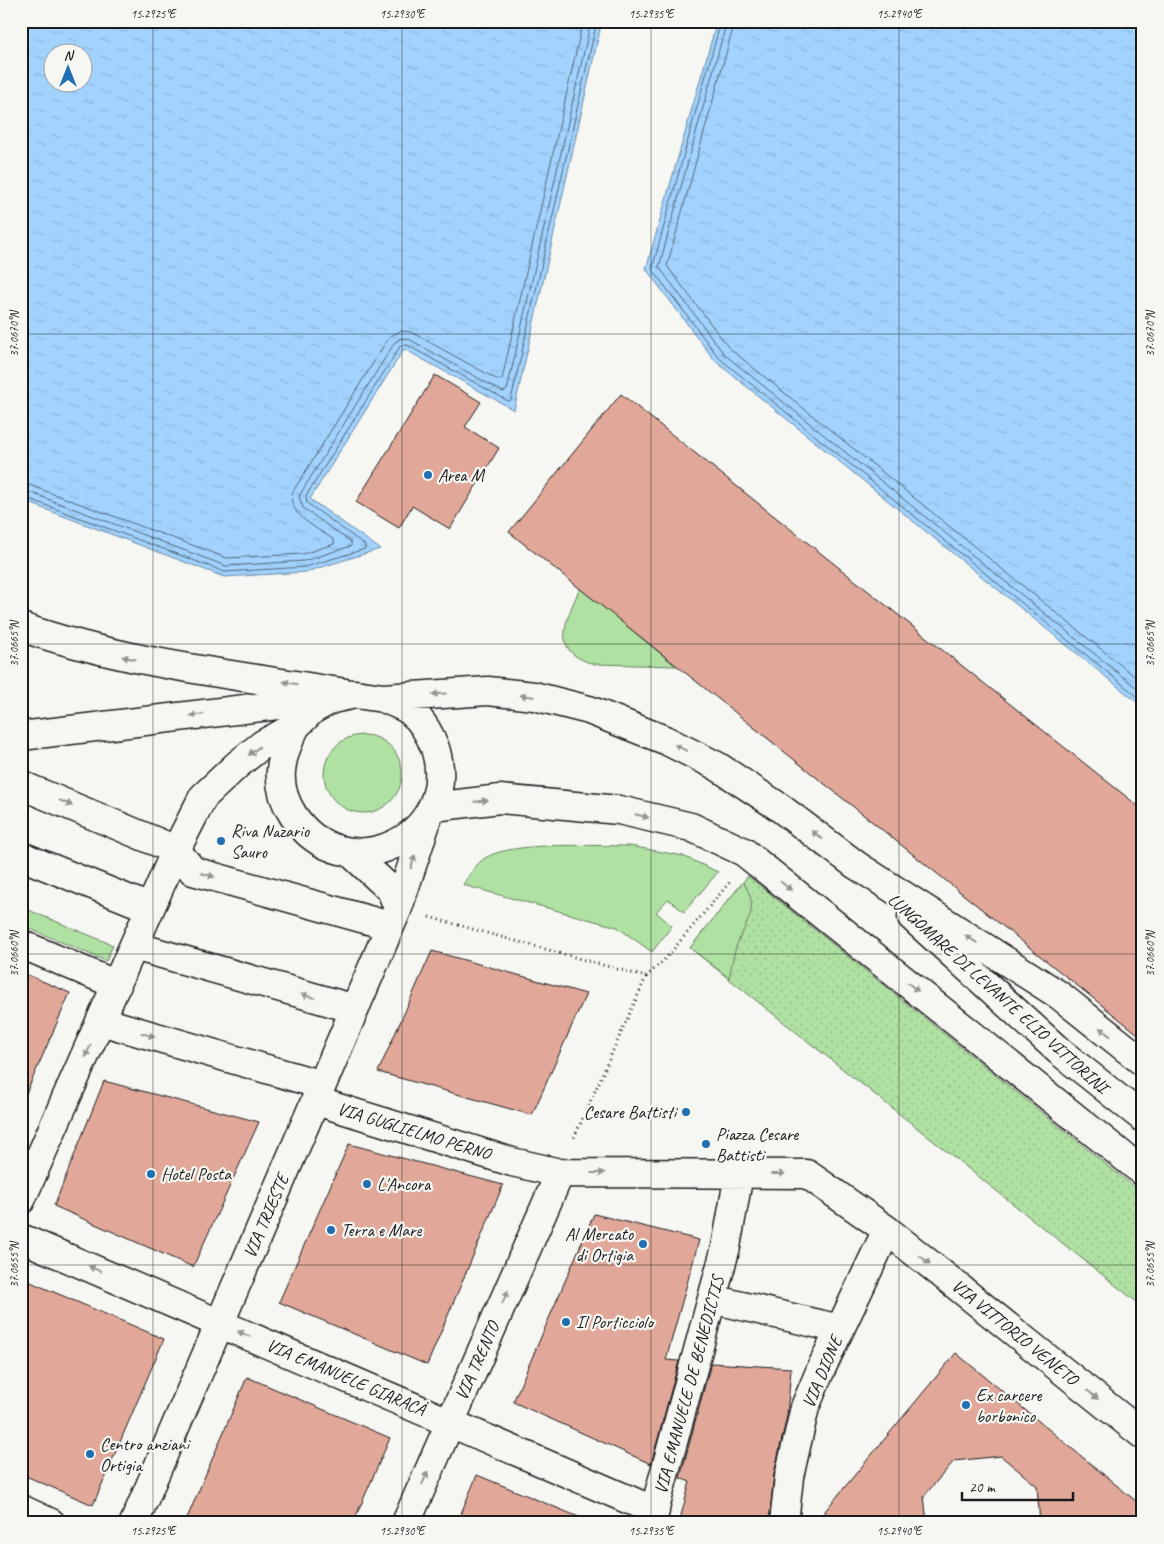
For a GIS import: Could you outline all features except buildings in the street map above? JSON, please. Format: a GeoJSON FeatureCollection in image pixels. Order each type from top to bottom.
{"type":"FeatureCollection","features":[{"type":"Feature","properties":{"kind":"street"},"geometry":{"type":"LineString","coordinates":[[21,627],[56,639],[130,658],[344,697]]}},
{"type":"Feature","properties":{"kind":"street","name":"LUNGOMARE DI LEVANTE ELIO VITTORINI"},"geometry":{"type":"LineString","coordinates":[[383,698],[488,691],[534,696],[590,710],[665,740],[717,766],[779,807],[856,865],[1059,995],[1143,1062]]}},
{"type":"Feature","properties":{"kind":"street"},"geometry":{"type":"LineString","coordinates":[[24,1195],[176,850],[203,797],[237,764],[263,744],[296,726],[312,710],[344,697]]}},
{"type":"Feature","properties":{"kind":"street"},"geometry":{"type":"LineString","coordinates":[[21,736],[344,697],[383,698],[410,711],[430,734],[439,763],[438,794],[430,812],[408,838],[381,851],[351,853],[324,845],[302,829],[287,806],[280,779],[283,751],[296,726]]}},
{"type":"Feature","properties":{"kind":"street"},"geometry":{"type":"LineString","coordinates":[[21,785],[176,850],[193,871],[394,917],[391,890],[351,853]]}},
{"type":"Feature","properties":{"kind":"street"},"geometry":{"type":"LineString","coordinates":[[430,812],[500,799],[619,810],[691,827],[744,852],[1143,1172]]}},
{"type":"Feature","properties":{"kind":"street","name":"VIA TRIESTE"},"geometry":{"type":"LineString","coordinates":[[134,1523],[394,917],[430,812]]}},
{"type":"Feature","properties":{"kind":"street"},"geometry":{"type":"LineString","coordinates":[[21,856],[150,908]]}},
{"type":"Feature","properties":{"kind":"street","name":"LUNGOMARE DI LEVANTE ELIO VITTORINI"},"geometry":{"type":"LineString","coordinates":[[856,865],[1059,1051],[1143,1118]]}},
{"type":"Feature","properties":{"kind":"street","name":"VIA GUGLIELMO PERNO"},"geometry":{"type":"LineString","coordinates":[[21,944],[108,1004],[319,1093],[512,1162],[560,1173],[739,1174]]}},
{"type":"Feature","properties":{"kind":"street"},"geometry":{"type":"LineString","coordinates":[[134,946],[355,1009]]}},
{"type":"Feature","properties":{"kind":"street","name":"VIA TRENTO"},"geometry":{"type":"LineString","coordinates":[[406,1523],[560,1173]]}},
{"type":"Feature","properties":{"kind":"street","name":"VIA VITTORIO VENETO"},"geometry":{"type":"LineString","coordinates":[[739,1174],[807,1174],[887,1230],[1143,1435]]}},
{"type":"Feature","properties":{"kind":"street","name":"VIA EMANUELE DE BENEDICTIS"},"geometry":{"type":"LineString","coordinates":[[653,1517],[726,1246],[739,1174]]}},
{"type":"Feature","properties":{"kind":"street","name":"VIA DIONE"},"geometry":{"type":"LineString","coordinates":[[784,1523],[789,1477],[805,1407],[887,1230]]}},
{"type":"Feature","properties":{"kind":"street","name":"VIA EMANUELE GIARACÀ"},"geometry":{"type":"LineString","coordinates":[[29,1241],[450,1422],[653,1517]]}},
{"type":"Feature","properties":{"kind":"street"},"geometry":{"type":"LineString","coordinates":[[712,1299],[840,1329]]}},
{"type":"Feature","properties":{"kind":"street"},"geometry":{"type":"LineString","coordinates":[[21,1509],[51,1523]]}},
{"type":"Feature","properties":{"kind":"path"},"geometry":{"type":"LineString","coordinates":[[560,1173],[646,977],[666,958],[731,880],[744,852]]}},
{"type":"Feature","properties":{"kind":"path"},"geometry":{"type":"LineString","coordinates":[[394,917],[646,977]]}},
{"type":"Feature","properties":{"kind":"green space"},"geometry":{"type":"Polygon","coordinates":[[[580,588],[676,666],[595,664],[580,659],[571,652],[566,644],[566,623],[580,588]]]}},
{"type":"Feature","properties":{"kind":"green space"},"geometry":{"type":"Polygon","coordinates":[[[355,735],[371,735],[385,741],[396,752],[402,766],[402,782],[396,796],[385,807],[371,813],[355,813],[341,807],[330,796],[324,782],[324,766],[330,752],[341,741],[355,735]]]}},
{"type":"Feature","properties":{"kind":"green space"},"geometry":{"type":"Polygon","coordinates":[[[576,845],[630,846],[683,856],[718,872],[684,912],[668,899],[656,912],[672,926],[652,952],[617,927],[463,885],[478,864],[485,858],[514,849],[576,845]]]}},
{"type":"Feature","properties":{"kind":"green space"},"geometry":{"type":"Polygon","coordinates":[[[748,876],[1143,1194],[1143,1307],[690,948],[748,876]]]}},
{"type":"Feature","properties":{"kind":"green space"},"geometry":{"type":"Polygon","coordinates":[[[743,882],[751,900],[750,915],[736,947],[729,978],[690,948],[743,882]]]}},
{"type":"Feature","properties":{"kind":"green space"},"geometry":{"type":"Polygon","coordinates":[[[21,907],[113,945],[106,961],[21,925],[21,907]]]}},
{"type":"Feature","properties":{"kind":"water"},"geometry":{"type":"Polygon","coordinates":[[[21,21],[602,21],[514,410],[404,349],[310,499],[380,549],[306,572],[224,577],[21,500],[21,21]]]}},
{"type":"Feature","properties":{"kind":"water"},"geometry":{"type":"Polygon","coordinates":[[[717,21],[1143,21],[1143,707],[715,361],[646,269],[717,21]]]}},
{"type":"Feature","properties":{"kind":"place","name":"Area M"},"geometry":{"type":"Point","coordinates":[428,475]}},
{"type":"Feature","properties":{"kind":"place","name":"Riva Nazario Sauro"},"geometry":{"type":"Point","coordinates":[221,841]}},
{"type":"Feature","properties":{"kind":"place","name":"Cesare Battisti"},"geometry":{"type":"Point","coordinates":[686,1112]}},
{"type":"Feature","properties":{"kind":"place","name":"Piazza Cesare Battisti"},"geometry":{"type":"Point","coordinates":[706,1144]}},
{"type":"Feature","properties":{"kind":"place","name":"Hotel Posta"},"geometry":{"type":"Point","coordinates":[151,1174]}},
{"type":"Feature","properties":{"kind":"place","name":"L'Ancora"},"geometry":{"type":"Point","coordinates":[367,1184]}},
{"type":"Feature","properties":{"kind":"place","name":"Terra e Mare"},"geometry":{"type":"Point","coordinates":[331,1230]}},
{"type":"Feature","properties":{"kind":"place","name":"Al Mercato di Ortigia"},"geometry":{"type":"Point","coordinates":[643,1244]}},
{"type":"Feature","properties":{"kind":"place","name":"Il Porticciolo"},"geometry":{"type":"Point","coordinates":[566,1322]}},
{"type":"Feature","properties":{"kind":"place","name":"Ex carcere borbonico"},"geometry":{"type":"Point","coordinates":[966,1405]}},
{"type":"Feature","properties":{"kind":"place","name":"Centro anziani Ortigia"},"geometry":{"type":"Point","coordinates":[90,1454]}}]}
